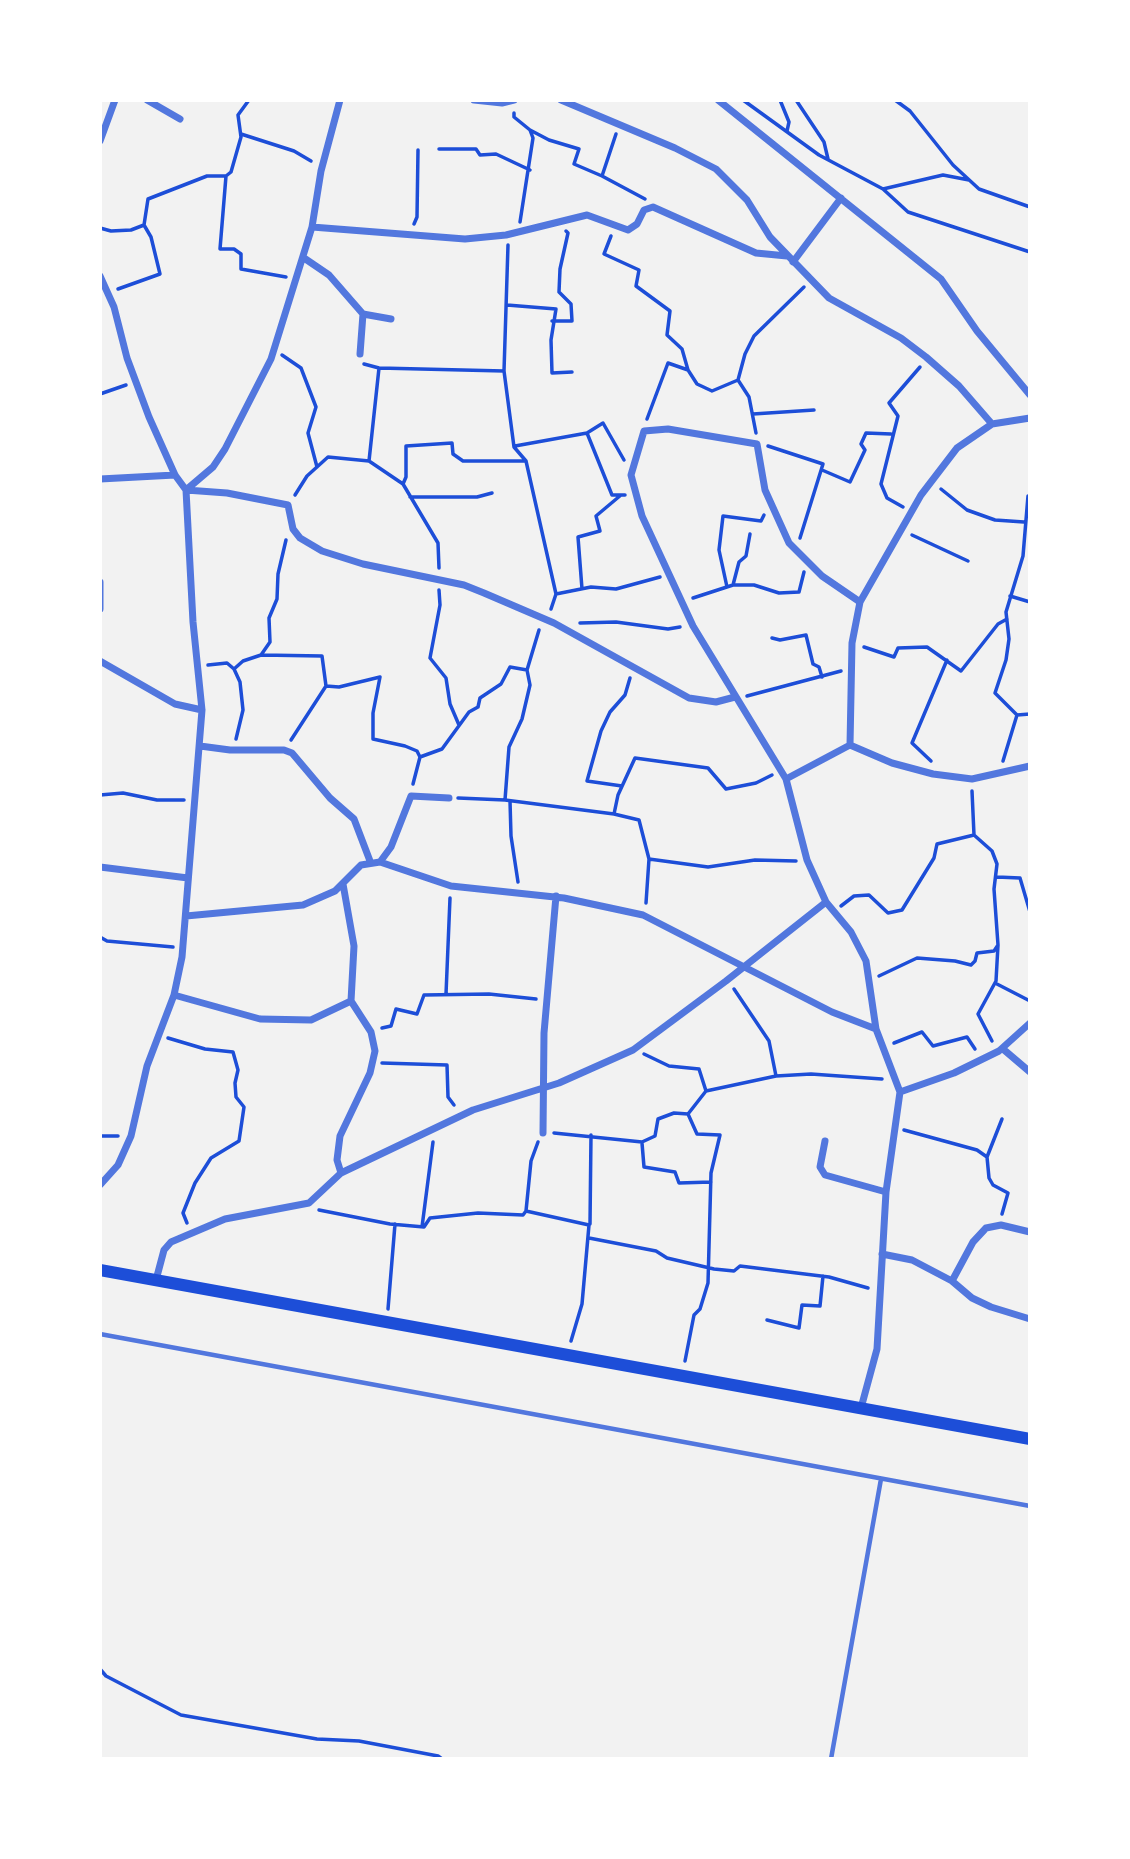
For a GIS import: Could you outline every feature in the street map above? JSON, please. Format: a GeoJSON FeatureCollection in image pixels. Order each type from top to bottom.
{"type":"FeatureCollection","features":[{"type":"Feature","properties":{"kind":"main road"},"geometry":{"type":"LineString","coordinates":[[100,1270],[1030,1439]]}},
{"type":"Feature","properties":{"kind":"street"},"geometry":{"type":"LineString","coordinates":[[100,141],[115,100]]}},
{"type":"Feature","properties":{"kind":"street"},"geometry":{"type":"LineString","coordinates":[[147,100],[180,119]]}},
{"type":"Feature","properties":{"kind":"street"},"geometry":{"type":"LineString","coordinates":[[186,490],[214,467],[274,350],[312,227],[321,171],[340,100]]}},
{"type":"Feature","properties":{"kind":"street"},"geometry":{"type":"LineString","coordinates":[[474,100],[502,103],[514,100]]}},
{"type":"Feature","properties":{"kind":"street"},"geometry":{"type":"LineString","coordinates":[[561,100],[675,148],[716,169],[747,200],[770,237],[829,298],[901,338],[926,357],[959,386],[992,424]]}},
{"type":"Feature","properties":{"kind":"street"},"geometry":{"type":"LineString","coordinates":[[718,100],[947,285],[977,331],[1030,395]]}},
{"type":"Feature","properties":{"kind":"street"},"geometry":{"type":"LineString","coordinates":[[793,262],[841,198]]}},
{"type":"Feature","properties":{"kind":"street"},"geometry":{"type":"LineString","coordinates":[[312,227],[465,239],[506,235],[587,215],[614,227],[633,228],[642,212],[649,207],[756,253],[787,256]]}},
{"type":"Feature","properties":{"kind":"street"},"geometry":{"type":"LineString","coordinates":[[303,258],[330,275],[363,314],[391,318]]}},
{"type":"Feature","properties":{"kind":"street"},"geometry":{"type":"LineString","coordinates":[[100,276],[135,382],[175,475],[186,490],[193,622],[200,665],[202,710],[183,947],[174,995],[147,1066],[131,1136],[118,1165],[100,1185]]}},
{"type":"Feature","properties":{"kind":"street"},"geometry":{"type":"LineString","coordinates":[[360,354],[363,314]]}},
{"type":"Feature","properties":{"kind":"street"},"geometry":{"type":"LineString","coordinates":[[850,745],[852,643],[860,603],[911,511],[957,448],[992,424],[1030,418]]}},
{"type":"Feature","properties":{"kind":"street"},"geometry":{"type":"LineString","coordinates":[[860,603],[836,588],[789,543],[771,510],[760,471],[757,444],[668,429],[644,431],[632,462],[634,495],[667,575],[692,626],[786,779],[807,860],[825,902],[851,932],[870,977],[876,1029],[900,1092],[886,1192],[878,1289],[877,1349],[861,1408]]}},
{"type":"Feature","properties":{"kind":"street"},"geometry":{"type":"LineString","coordinates":[[100,479],[175,475]]}},
{"type":"Feature","properties":{"kind":"street"},"geometry":{"type":"LineString","coordinates":[[186,490],[227,493],[288,505],[293,529],[300,538],[322,551],[363,564],[464,585],[547,621],[633,670],[702,701],[735,697]]}},
{"type":"Feature","properties":{"kind":"street"},"geometry":{"type":"LineString","coordinates":[[100,582],[100,609]]}},
{"type":"Feature","properties":{"kind":"street"},"geometry":{"type":"LineString","coordinates":[[100,661],[175,704],[202,710]]}},
{"type":"Feature","properties":{"kind":"street"},"geometry":{"type":"LineString","coordinates":[[850,745],[892,763],[933,774],[972,779],[997,776],[1030,766]]}},
{"type":"Feature","properties":{"kind":"street"},"geometry":{"type":"LineString","coordinates":[[786,779],[850,745]]}},
{"type":"Feature","properties":{"kind":"street"},"geometry":{"type":"LineString","coordinates":[[200,746],[230,750],[284,750],[303,763],[330,798],[354,819],[370,861]]}},
{"type":"Feature","properties":{"kind":"street"},"geometry":{"type":"LineString","coordinates":[[380,862],[391,847],[411,796],[449,798]]}},
{"type":"Feature","properties":{"kind":"street"},"geometry":{"type":"LineString","coordinates":[[186,916],[303,905],[343,884],[357,868],[370,861],[380,862],[450,886],[556,896],[643,915],[832,1012],[876,1029]]}},
{"type":"Feature","properties":{"kind":"street"},"geometry":{"type":"LineString","coordinates":[[100,867],[188,878]]}},
{"type":"Feature","properties":{"kind":"street"},"geometry":{"type":"LineString","coordinates":[[341,1174],[337,1160],[340,1136],[373,1062],[374,1041],[351,1001],[354,946],[349,905],[343,884]]}},
{"type":"Feature","properties":{"kind":"street"},"geometry":{"type":"LineString","coordinates":[[543,1133],[544,1033],[549,1001],[556,896]]}},
{"type":"Feature","properties":{"kind":"street"},"geometry":{"type":"LineString","coordinates":[[156,1280],[167,1245],[225,1219],[309,1203],[341,1174],[473,1110],[543,1088],[633,1050],[744,968],[825,902]]}},
{"type":"Feature","properties":{"kind":"street"},"geometry":{"type":"LineString","coordinates":[[174,995],[246,1017],[303,1020],[318,1018],[351,1001]]}},
{"type":"Feature","properties":{"kind":"street"},"geometry":{"type":"LineString","coordinates":[[900,1092],[1001,1050],[1030,1023]]}},
{"type":"Feature","properties":{"kind":"street"},"geometry":{"type":"LineString","coordinates":[[1001,1050],[1030,1072]]}},
{"type":"Feature","properties":{"kind":"street"},"geometry":{"type":"LineString","coordinates":[[825,1141],[820,1167],[825,1175],[886,1192]]}},
{"type":"Feature","properties":{"kind":"street"},"geometry":{"type":"LineString","coordinates":[[952,1281],[979,1233],[994,1225],[1030,1232]]}},
{"type":"Feature","properties":{"kind":"street"},"geometry":{"type":"LineString","coordinates":[[882,1254],[912,1261],[952,1281],[972,1298],[990,1307],[1030,1319]]}},
{"type":"Feature","properties":{"kind":"lane"},"geometry":{"type":"LineString","coordinates":[[100,1334],[1030,1506]]}},
{"type":"Feature","properties":{"kind":"lane"},"geometry":{"type":"LineString","coordinates":[[831,1759],[881,1479]]}},
{"type":"Feature","properties":{"kind":"path"},"geometry":{"type":"LineString","coordinates":[[107,292],[160,274],[151,237],[144,225],[148,199],[207,176],[226,176],[231,172],[241,134],[238,115],[248,100]]}},
{"type":"Feature","properties":{"kind":"path"},"geometry":{"type":"LineString","coordinates":[[514,100],[514,117],[530,130],[549,140],[579,149],[574,164],[638,193],[649,207]]}},
{"type":"Feature","properties":{"kind":"path"},"geometry":{"type":"LineString","coordinates":[[743,100],[828,159],[883,189],[908,212],[1030,252]]}},
{"type":"Feature","properties":{"kind":"path"},"geometry":{"type":"LineString","coordinates":[[780,100],[789,122],[787,131]]}},
{"type":"Feature","properties":{"kind":"path"},"geometry":{"type":"LineString","coordinates":[[796,100],[824,142],[828,159]]}},
{"type":"Feature","properties":{"kind":"path"},"geometry":{"type":"LineString","coordinates":[[895,100],[910,111],[979,189],[1030,207]]}},
{"type":"Feature","properties":{"kind":"path"},"geometry":{"type":"LineString","coordinates":[[601,176],[618,124]]}},
{"type":"Feature","properties":{"kind":"path"},"geometry":{"type":"LineString","coordinates":[[520,231],[530,170],[533,138],[530,130]]}},
{"type":"Feature","properties":{"kind":"path"},"geometry":{"type":"LineString","coordinates":[[241,134],[294,151],[321,171]]}},
{"type":"Feature","properties":{"kind":"path"},"geometry":{"type":"LineString","coordinates":[[439,149],[476,149],[480,155],[496,154],[530,170]]}},
{"type":"Feature","properties":{"kind":"path"},"geometry":{"type":"LineString","coordinates":[[408,235],[417,216],[418,150]]}},
{"type":"Feature","properties":{"kind":"path"},"geometry":{"type":"LineString","coordinates":[[883,189],[943,175],[969,180]]}},
{"type":"Feature","properties":{"kind":"path"},"geometry":{"type":"LineString","coordinates":[[226,176],[220,249],[234,249],[241,254],[242,269],[295,278]]}},
{"type":"Feature","properties":{"kind":"path"},"geometry":{"type":"LineString","coordinates":[[552,321],[572,321],[571,304],[559,292],[560,269],[568,233],[559,223]]}},
{"type":"Feature","properties":{"kind":"path"},"geometry":{"type":"LineString","coordinates":[[100,228],[111,231],[131,230],[144,225]]}},
{"type":"Feature","properties":{"kind":"path"},"geometry":{"type":"LineString","coordinates":[[614,227],[604,254],[639,270],[636,286],[670,311],[667,335],[682,349],[688,370],[696,384],[712,391],[738,380]]}},
{"type":"Feature","properties":{"kind":"path"},"geometry":{"type":"LineString","coordinates":[[506,235],[510,254],[504,371],[514,447],[526,461],[556,594],[527,670],[530,685],[522,719],[509,747],[508,801],[511,836],[519,874],[516,894]]}},
{"type":"Feature","properties":{"kind":"path"},"geometry":{"type":"LineString","coordinates":[[789,543],[799,540],[824,464],[775,447],[757,444],[749,397],[738,380],[745,354],[754,336],[799,290],[812,282]]}},
{"type":"Feature","properties":{"kind":"path"},"geometry":{"type":"LineString","coordinates":[[507,305],[556,309],[552,321],[552,373],[572,372]]}},
{"type":"Feature","properties":{"kind":"path"},"geometry":{"type":"LineString","coordinates":[[274,350],[301,368],[308,384],[316,407],[308,433],[317,467]]}},
{"type":"Feature","properties":{"kind":"path"},"geometry":{"type":"LineString","coordinates":[[360,354],[363,363],[379,368],[504,371]]}},
{"type":"Feature","properties":{"kind":"path"},"geometry":{"type":"LineString","coordinates":[[911,511],[887,498],[881,484],[891,433],[898,416],[889,403],[926,357]]}},
{"type":"Feature","properties":{"kind":"path"},"geometry":{"type":"LineString","coordinates":[[644,431],[652,402],[668,363],[688,370]]}},
{"type":"Feature","properties":{"kind":"path"},"geometry":{"type":"LineString","coordinates":[[369,461],[379,368]]}},
{"type":"Feature","properties":{"kind":"path"},"geometry":{"type":"LineString","coordinates":[[100,394],[135,382]]}},
{"type":"Feature","properties":{"kind":"path"},"geometry":{"type":"LineString","coordinates":[[753,414],[814,410]]}},
{"type":"Feature","properties":{"kind":"path"},"geometry":{"type":"LineString","coordinates":[[514,447],[587,433],[603,423],[624,460],[632,462]]}},
{"type":"Feature","properties":{"kind":"path"},"geometry":{"type":"LineString","coordinates":[[587,433],[612,495],[634,495]]}},
{"type":"Feature","properties":{"kind":"path"},"geometry":{"type":"LineString","coordinates":[[822,470],[850,482],[865,450],[861,444],[866,433],[891,433]]}},
{"type":"Feature","properties":{"kind":"path"},"geometry":{"type":"LineString","coordinates":[[402,484],[406,477],[406,446],[452,443],[453,454],[463,461],[526,461]]}},
{"type":"Feature","properties":{"kind":"path"},"geometry":{"type":"LineString","coordinates":[[288,505],[328,457],[369,461],[402,484],[438,543],[436,579],[440,593],[430,658],[446,678],[450,704],[459,725]]}},
{"type":"Feature","properties":{"kind":"path"},"geometry":{"type":"LineString","coordinates":[[930,483],[981,515],[995,520],[1024,522]]}},
{"type":"Feature","properties":{"kind":"path"},"geometry":{"type":"LineString","coordinates":[[410,497],[477,497],[492,493]]}},
{"type":"Feature","properties":{"kind":"path"},"geometry":{"type":"LineString","coordinates":[[582,589],[578,537],[600,531],[596,516],[621,495]]}},
{"type":"Feature","properties":{"kind":"path"},"geometry":{"type":"LineString","coordinates":[[1028,496],[1023,556],[1010,596],[1007,619],[1009,639],[995,694],[1017,715],[1030,714]]}},
{"type":"Feature","properties":{"kind":"path"},"geometry":{"type":"LineString","coordinates":[[727,587],[719,550],[723,516],[761,521],[771,510]]}},
{"type":"Feature","properties":{"kind":"path"},"geometry":{"type":"LineString","coordinates":[[902,528],[968,561]]}},
{"type":"Feature","properties":{"kind":"path"},"geometry":{"type":"LineString","coordinates":[[261,655],[270,642],[269,618],[277,599],[287,535],[293,529]]}},
{"type":"Feature","properties":{"kind":"path"},"geometry":{"type":"LineString","coordinates":[[733,585],[739,562],[746,556],[750,534]]}},
{"type":"Feature","properties":{"kind":"path"},"geometry":{"type":"LineString","coordinates":[[681,602],[733,585],[754,585],[779,593],[799,592],[809,563]]}},
{"type":"Feature","properties":{"kind":"path"},"geometry":{"type":"LineString","coordinates":[[556,594],[582,589],[616,589],[667,575]]}},
{"type":"Feature","properties":{"kind":"path"},"geometry":{"type":"LineString","coordinates":[[1010,596],[1030,603]]}},
{"type":"Feature","properties":{"kind":"path"},"geometry":{"type":"LineString","coordinates":[[852,643],[894,657],[898,648],[927,647],[961,671],[998,624],[1007,619]]}},
{"type":"Feature","properties":{"kind":"path"},"geometry":{"type":"LineString","coordinates":[[547,621],[616,622],[668,629],[692,626]]}},
{"type":"Feature","properties":{"kind":"path"},"geometry":{"type":"LineString","coordinates":[[772,638],[780,640],[806,635],[813,664],[820,667],[822,677]]}},
{"type":"Feature","properties":{"kind":"path"},"geometry":{"type":"LineString","coordinates":[[234,669],[243,661],[261,655],[322,656],[326,686],[284,750]]}},
{"type":"Feature","properties":{"kind":"path"},"geometry":{"type":"LineString","coordinates":[[933,774],[931,761],[912,743],[947,660]]}},
{"type":"Feature","properties":{"kind":"path"},"geometry":{"type":"LineString","coordinates":[[200,665],[227,663],[234,669],[243,695],[243,710],[238,735],[230,750]]}},
{"type":"Feature","properties":{"kind":"path"},"geometry":{"type":"LineString","coordinates":[[420,757],[442,748],[469,712],[478,707],[480,698],[501,684],[510,667],[527,670]]}},
{"type":"Feature","properties":{"kind":"path"},"geometry":{"type":"LineString","coordinates":[[735,697],[853,668]]}},
{"type":"Feature","properties":{"kind":"path"},"geometry":{"type":"LineString","coordinates":[[622,786],[587,780],[601,731],[610,712],[625,695],[633,670]]}},
{"type":"Feature","properties":{"kind":"path"},"geometry":{"type":"LineString","coordinates":[[326,686],[339,687],[380,677],[373,713],[373,739],[417,751],[420,757],[411,796]]}},
{"type":"Feature","properties":{"kind":"path"},"geometry":{"type":"LineString","coordinates":[[997,776],[1017,715]]}},
{"type":"Feature","properties":{"kind":"path"},"geometry":{"type":"LineString","coordinates":[[614,814],[622,786],[635,758],[708,768],[726,789],[756,783],[781,770]]}},
{"type":"Feature","properties":{"kind":"path"},"geometry":{"type":"LineString","coordinates":[[972,779],[975,835],[992,851],[997,877],[994,889],[998,945],[995,983],[978,1014],[1001,1050]]}},
{"type":"Feature","properties":{"kind":"path"},"geometry":{"type":"LineString","coordinates":[[100,795],[123,793],[157,800],[195,801]]}},
{"type":"Feature","properties":{"kind":"path"},"geometry":{"type":"LineString","coordinates":[[449,798],[508,801],[614,814],[639,820],[649,859],[649,889],[643,915]]}},
{"type":"Feature","properties":{"kind":"path"},"geometry":{"type":"LineString","coordinates":[[835,911],[854,896],[869,895],[888,913],[902,910],[934,858],[937,844],[975,835]]}},
{"type":"Feature","properties":{"kind":"path"},"geometry":{"type":"LineString","coordinates":[[649,859],[708,867],[755,860],[784,863],[807,860]]}},
{"type":"Feature","properties":{"kind":"path"},"geometry":{"type":"LineString","coordinates":[[997,877],[1020,878],[1029,895],[1030,912]]}},
{"type":"Feature","properties":{"kind":"path"},"geometry":{"type":"LineString","coordinates":[[446,994],[450,886]]}},
{"type":"Feature","properties":{"kind":"path"},"geometry":{"type":"LineString","coordinates":[[100,937],[107,941],[183,947]]}},
{"type":"Feature","properties":{"kind":"path"},"geometry":{"type":"LineString","coordinates":[[870,977],[917,958],[971,965],[975,961],[976,953],[994,951],[998,945]]}},
{"type":"Feature","properties":{"kind":"path"},"geometry":{"type":"LineString","coordinates":[[726,981],[739,993],[769,1041],[776,1076]]}},
{"type":"Feature","properties":{"kind":"path"},"geometry":{"type":"LineString","coordinates":[[995,983],[1030,1001]]}},
{"type":"Feature","properties":{"kind":"path"},"geometry":{"type":"LineString","coordinates":[[371,1032],[391,1026],[396,1009],[417,1014],[424,995],[489,994],[549,1001]]}},
{"type":"Feature","properties":{"kind":"path"},"geometry":{"type":"LineString","coordinates":[[885,1047],[922,1032],[933,1046],[967,1037],[981,1060]]}},
{"type":"Feature","properties":{"kind":"path"},"geometry":{"type":"LineString","coordinates":[[159,1035],[205,1049],[233,1052],[238,1070],[236,1097],[244,1107],[239,1141],[211,1158],[195,1183],[183,1213],[194,1232]]}},
{"type":"Feature","properties":{"kind":"path"},"geometry":{"type":"LineString","coordinates":[[633,1050],[669,1066],[699,1069],[706,1091]]}},
{"type":"Feature","properties":{"kind":"path"},"geometry":{"type":"LineString","coordinates":[[373,1062],[447,1065],[451,1104],[473,1110]]}},
{"type":"Feature","properties":{"kind":"path"},"geometry":{"type":"LineString","coordinates":[[688,1114],[706,1091],[776,1076],[811,1074],[861,1080],[895,1078]]}},
{"type":"Feature","properties":{"kind":"path"},"geometry":{"type":"LineString","coordinates":[[422,1227],[430,1218],[478,1213],[523,1215],[526,1210],[531,1161],[543,1133],[592,1135],[642,1142],[655,1136],[658,1119],[674,1113],[688,1114]]}},
{"type":"Feature","properties":{"kind":"path"},"geometry":{"type":"LineString","coordinates":[[685,1363],[694,1315],[700,1309],[708,1283],[711,1182],[720,1135],[697,1134],[688,1114]]}},
{"type":"Feature","properties":{"kind":"path"},"geometry":{"type":"LineString","coordinates":[[1001,1225],[1008,1193],[993,1185],[989,1178],[987,1157],[1002,1119]]}},
{"type":"Feature","properties":{"kind":"path"},"geometry":{"type":"LineString","coordinates":[[896,1127],[923,1138],[977,1150],[987,1157]]}},
{"type":"Feature","properties":{"kind":"path"},"geometry":{"type":"LineString","coordinates":[[422,1227],[433,1130]]}},
{"type":"Feature","properties":{"kind":"path"},"geometry":{"type":"LineString","coordinates":[[571,1342],[582,1304],[589,1238],[592,1135]]}},
{"type":"Feature","properties":{"kind":"path"},"geometry":{"type":"LineString","coordinates":[[100,1136],[131,1136]]}},
{"type":"Feature","properties":{"kind":"path"},"geometry":{"type":"LineString","coordinates":[[642,1142],[644,1167],[675,1172],[679,1183],[711,1182]]}},
{"type":"Feature","properties":{"kind":"path"},"geometry":{"type":"LineString","coordinates":[[309,1203],[318,1209],[344,1216],[422,1227]]}},
{"type":"Feature","properties":{"kind":"path"},"geometry":{"type":"LineString","coordinates":[[526,1210],[589,1224]]}},
{"type":"Feature","properties":{"kind":"path"},"geometry":{"type":"LineString","coordinates":[[388,1309],[395,1224]]}},
{"type":"Feature","properties":{"kind":"path"},"geometry":{"type":"LineString","coordinates":[[589,1238],[656,1251],[667,1258],[708,1268],[734,1271],[740,1266],[823,1276],[878,1289]]}},
{"type":"Feature","properties":{"kind":"path"},"geometry":{"type":"LineString","coordinates":[[767,1320],[799,1328],[802,1305],[820,1306],[823,1276]]}},
{"type":"Feature","properties":{"kind":"path"},"geometry":{"type":"LineString","coordinates":[[100,1669],[106,1676],[181,1715],[317,1739],[359,1741],[442,1759]]}}]}
